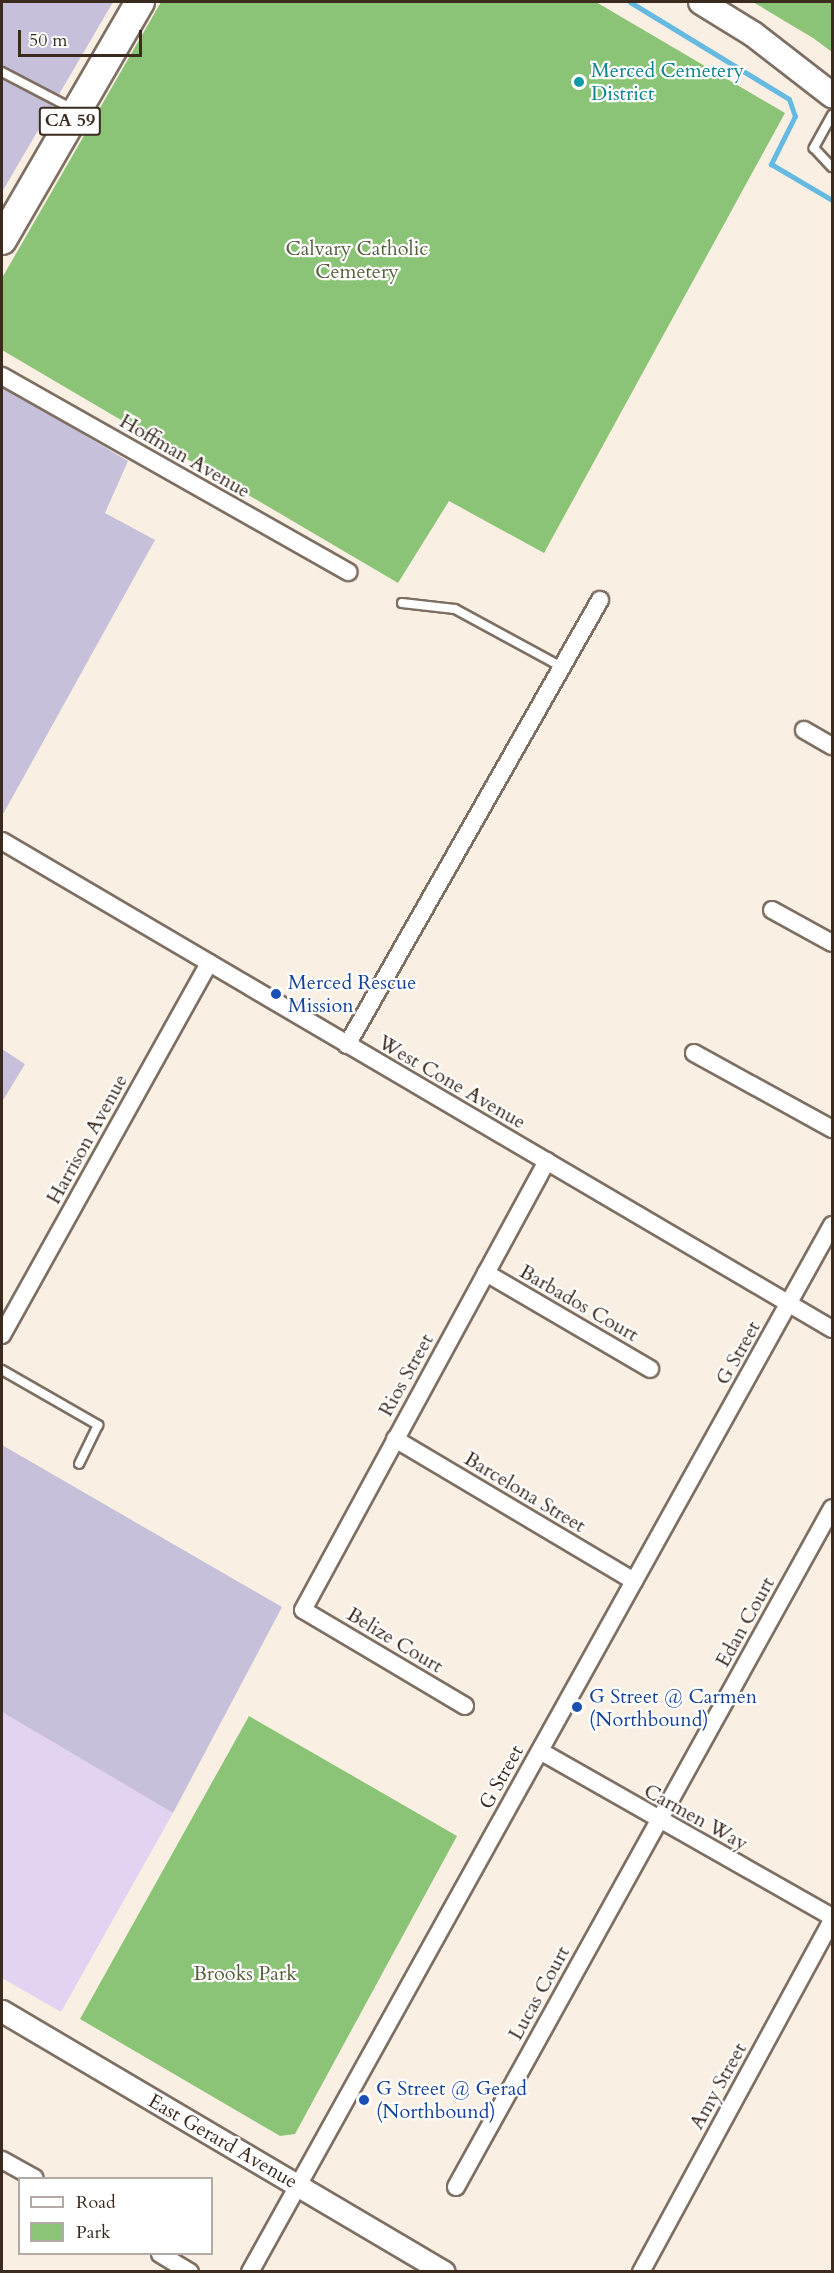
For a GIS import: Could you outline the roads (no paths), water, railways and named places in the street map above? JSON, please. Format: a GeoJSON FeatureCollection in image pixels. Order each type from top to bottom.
{"type":"FeatureCollection","features":[{"type":"Feature","properties":{"kind":"highway","name":"CA 59"},"geometry":{"type":"LineString","coordinates":[[2,240],[140,2]]}},
{"type":"Feature","properties":{"kind":"main road"},"geometry":{"type":"LineString","coordinates":[[701,2],[753,34],[832,95]]}},
{"type":"Feature","properties":{"kind":"street","name":"Hoffman Avenue"},"geometry":{"type":"LineString","coordinates":[[2,376],[348,572]]}},
{"type":"Feature","properties":{"kind":"street"},"geometry":{"type":"LineString","coordinates":[[347,1045],[600,600]]}},
{"type":"Feature","properties":{"kind":"street"},"geometry":{"type":"LineString","coordinates":[[804,730],[832,746]]}},
{"type":"Feature","properties":{"kind":"street","name":"West Cone Avenue"},"geometry":{"type":"LineString","coordinates":[[2,841],[832,1329]]}},
{"type":"Feature","properties":{"kind":"street"},"geometry":{"type":"LineString","coordinates":[[772,910],[832,943]]}},
{"type":"Feature","properties":{"kind":"street","name":"Harrison Avenue"},"geometry":{"type":"LineString","coordinates":[[2,1335],[209,963]]}},
{"type":"Feature","properties":{"kind":"street"},"geometry":{"type":"LineString","coordinates":[[694,1053],[832,1129]]}},
{"type":"Feature","properties":{"kind":"street","name":"Rios Street"},"geometry":{"type":"LineString","coordinates":[[303,1610],[547,1161]]}},
{"type":"Feature","properties":{"kind":"street","name":"G Street"},"geometry":{"type":"LineString","coordinates":[[250,2271],[832,1225]]}},
{"type":"Feature","properties":{"kind":"street","name":"Barbados Court"},"geometry":{"type":"LineString","coordinates":[[486,1273],[650,1369]]}},
{"type":"Feature","properties":{"kind":"street","name":"Barcelona Street"},"geometry":{"type":"LineString","coordinates":[[395,1439],[634,1581]]}},
{"type":"Feature","properties":{"kind":"street","name":"Edan Court"},"geometry":{"type":"LineString","coordinates":[[658,1820],[832,1508]]}},
{"type":"Feature","properties":{"kind":"street","name":"Belize Court"},"geometry":{"type":"LineString","coordinates":[[303,1610],[465,1706]]}},
{"type":"Feature","properties":{"kind":"street","name":"Carmen Way"},"geometry":{"type":"LineString","coordinates":[[540,1751],[832,1919]]}},
{"type":"Feature","properties":{"kind":"street","name":"Lucas Court"},"geometry":{"type":"LineString","coordinates":[[456,2187],[658,1820]]}},
{"type":"Feature","properties":{"kind":"street","name":"Amy Street"},"geometry":{"type":"LineString","coordinates":[[641,2271],[832,1919]]}},
{"type":"Feature","properties":{"kind":"street","name":"East Gerard Avenue"},"geometry":{"type":"LineString","coordinates":[[2,2012],[444,2271]]}},
{"type":"Feature","properties":{"kind":"street"},"geometry":{"type":"LineString","coordinates":[[2,2160],[32,2177]]}},
{"type":"Feature","properties":{"kind":"street"},"geometry":{"type":"LineString","coordinates":[[163,2255],[190,2271]]}},
{"type":"Feature","properties":{"kind":"lane"},"geometry":{"type":"LineString","coordinates":[[2,72],[76,111]]}},
{"type":"Feature","properties":{"kind":"lane"},"geometry":{"type":"LineString","coordinates":[[832,115],[814,148],[832,167]]}},
{"type":"Feature","properties":{"kind":"lane"},"geometry":{"type":"LineString","coordinates":[[402,603],[455,609],[562,667]]}},
{"type":"Feature","properties":{"kind":"lane"},"geometry":{"type":"LineString","coordinates":[[2,1370],[98,1425],[79,1464]]}},
{"type":"Feature","properties":{"kind":"waterway"},"geometry":{"type":"LineString","coordinates":[[630,2],[789,99],[795,116],[771,164],[832,200]]}},
{"type":"Feature","properties":{"kind":"place","name":"Merced Cemetery District"},"geometry":{"type":"Point","coordinates":[579,82]}},
{"type":"Feature","properties":{"kind":"place","name":"Merced Rescue Mission"},"geometry":{"type":"Point","coordinates":[276,994]}},
{"type":"Feature","properties":{"kind":"place","name":"G Street @ Carmen (Northbound)"},"geometry":{"type":"Point","coordinates":[577,1707]}},
{"type":"Feature","properties":{"kind":"place","name":"G Street @ Gerad (Northbound)"},"geometry":{"type":"Point","coordinates":[364,2100]}},
{"type":"Feature","properties":{"kind":"park label","name":"Calvary Catholic Cemetery"},"geometry":{"type":"Point","coordinates":[357,260]}},
{"type":"Feature","properties":{"kind":"park label","name":"Brooks Park"},"geometry":{"type":"Point","coordinates":[245,1973]}}]}
